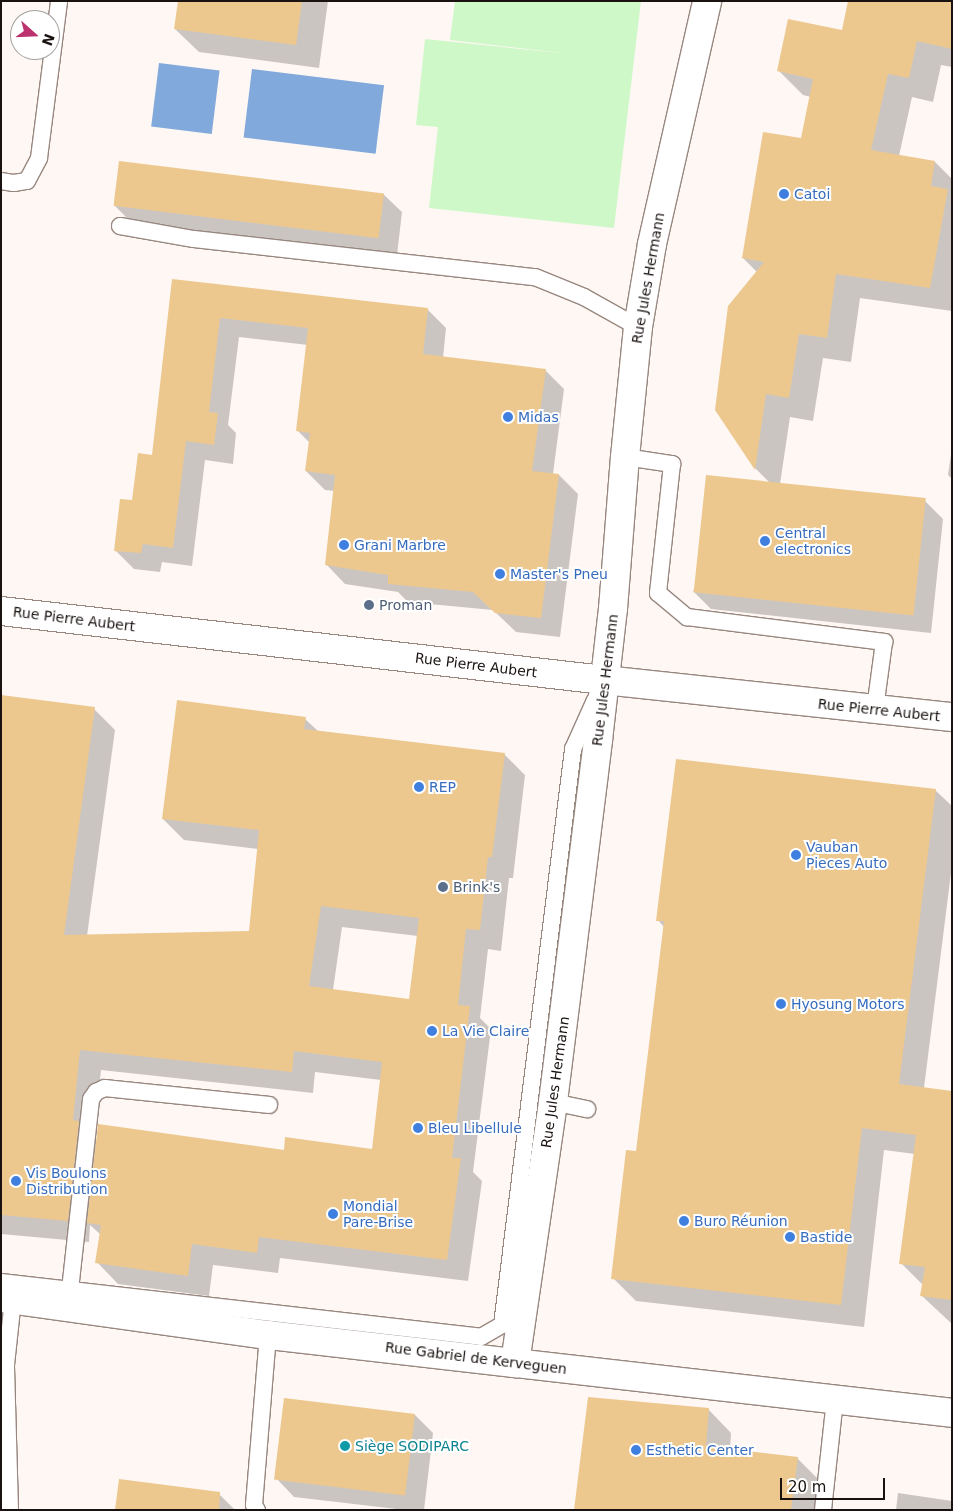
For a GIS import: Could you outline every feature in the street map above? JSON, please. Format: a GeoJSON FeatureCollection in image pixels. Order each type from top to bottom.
{"type":"FeatureCollection","features":[{"type":"Feature","properties":{"kind":"street","name":"Rue Jules Hermann"},"geometry":{"type":"LineString","coordinates":[[515,1363],[553,1102],[613,609],[624,457],[638,327],[652,244],[707,1]]}},
{"type":"Feature","properties":{"kind":"street","name":"Rue Pierre Aubert"},"geometry":{"type":"LineString","coordinates":[[1,611],[952,718]]}},
{"type":"Feature","properties":{"kind":"street","name":"Rue Gabriel de Kerveguen"},"geometry":{"type":"LineString","coordinates":[[5,1293],[70,1298],[268,1335],[835,1398],[952,1413]]}},
{"type":"Feature","properties":{"kind":"lane"},"geometry":{"type":"LineString","coordinates":[[1,181],[14,183],[27,181],[39,158],[59,1]]}},
{"type":"Feature","properties":{"kind":"lane"},"geometry":{"type":"LineString","coordinates":[[120,226],[194,239],[535,277],[584,297],[638,327]]}},
{"type":"Feature","properties":{"kind":"lane"},"geometry":{"type":"LineString","coordinates":[[624,457],[672,464],[658,593],[687,617],[884,642],[875,709]]}},
{"type":"Feature","properties":{"kind":"lane"},"geometry":{"type":"LineString","coordinates":[[269,1105],[105,1088],[96,1092],[91,1099],[70,1298],[481,1338],[502,1325],[573,749],[604,680]]}},
{"type":"Feature","properties":{"kind":"lane"},"geometry":{"type":"LineString","coordinates":[[553,1102],[587,1109]]}},
{"type":"Feature","properties":{"kind":"lane"},"geometry":{"type":"LineString","coordinates":[[5,1293],[10,1510]]}},
{"type":"Feature","properties":{"kind":"lane"},"geometry":{"type":"LineString","coordinates":[[257,1510],[254,1504],[268,1335]]}},
{"type":"Feature","properties":{"kind":"lane"},"geometry":{"type":"LineString","coordinates":[[823,1510],[835,1398]]}},
{"type":"Feature","properties":{"kind":"green space"},"geometry":{"type":"Polygon","coordinates":[[[455,1],[641,1],[614,228],[429,208],[438,127],[416,125],[425,39],[569,54],[450,40],[455,1]]]}},
{"type":"Feature","properties":{"kind":"water"},"geometry":{"type":"Polygon","coordinates":[[[159,63],[220,70],[212,134],[151,127],[159,63]]]}},
{"type":"Feature","properties":{"kind":"water"},"geometry":{"type":"Polygon","coordinates":[[[252,69],[384,85],[376,154],[244,137],[252,69]]]}},
{"type":"Feature","properties":{"kind":"building"},"geometry":{"type":"Polygon","coordinates":[[[178,1],[302,1],[296,45],[174,29],[178,1]]]}},
{"type":"Feature","properties":{"kind":"building"},"geometry":{"type":"Polygon","coordinates":[[[848,1],[952,1],[952,49],[917,41],[909,78],[888,74],[871,150],[935,161],[931,186],[948,189],[930,288],[836,274],[827,338],[799,334],[789,398],[766,394],[755,470],[715,410],[728,306],[764,262],[742,258],[763,132],[801,138],[813,79],[777,71],[788,19],[842,30],[848,1]]]}},
{"type":"Feature","properties":{"kind":"building"},"geometry":{"type":"Polygon","coordinates":[[[119,161],[384,194],[379,238],[114,206],[119,161]]]}},
{"type":"Feature","properties":{"kind":"building"},"geometry":{"type":"Polygon","coordinates":[[[172,279],[428,308],[423,354],[546,369],[532,471],[559,474],[541,618],[495,613],[473,592],[388,584],[388,575],[325,565],[335,475],[305,471],[310,433],[296,431],[308,328],[220,318],[209,412],[218,413],[214,445],[186,441],[173,548],[143,544],[141,553],[114,551],[120,499],[132,500],[138,453],[152,455],[172,279]]]}},
{"type":"Feature","properties":{"kind":"building"},"geometry":{"type":"Polygon","coordinates":[[[706,475],[926,498],[913,615],[694,592],[706,475]]]}},
{"type":"Feature","properties":{"kind":"building"},"geometry":{"type":"Polygon","coordinates":[[[1,695],[95,707],[64,935],[249,931],[259,830],[162,819],[177,700],[306,717],[304,729],[505,753],[492,857],[488,857],[480,930],[466,929],[458,1005],[470,1006],[452,1158],[461,1158],[447,1260],[259,1237],[257,1253],[192,1244],[188,1276],[95,1263],[101,1225],[87,1223],[98,1124],[284,1150],[285,1137],[372,1149],[382,1062],[294,1051],[292,1072],[80,1050],[73,1120],[79,1121],[68,1221],[1,1215],[1,695]],[[321,906],[309,986],[409,999],[419,918],[321,906]]]}},
{"type":"Feature","properties":{"kind":"building"},"geometry":{"type":"Polygon","coordinates":[[[676,759],[936,789],[899,1084],[952,1091],[952,1300],[920,1296],[925,1267],[899,1264],[916,1135],[862,1128],[841,1305],[611,1279],[626,1150],[636,1151],[664,921],[656,921],[676,759]]]}},
{"type":"Feature","properties":{"kind":"building"},"geometry":{"type":"Polygon","coordinates":[[[588,1397],[709,1408],[706,1446],[798,1457],[791,1510],[574,1510],[588,1397]]]}},
{"type":"Feature","properties":{"kind":"building","name":"Siège SODIPARC"},"geometry":{"type":"Polygon","coordinates":[[[284,1398],[415,1414],[405,1495],[274,1479],[284,1398]]]}},
{"type":"Feature","properties":{"kind":"building"},"geometry":{"type":"Polygon","coordinates":[[[119,1479],[220,1492],[219,1510],[115,1510],[119,1479]]]}},
{"type":"Feature","properties":{"kind":"place","name":"Catoi"},"geometry":{"type":"Point","coordinates":[784,194]}},
{"type":"Feature","properties":{"kind":"place","name":"Midas"},"geometry":{"type":"Point","coordinates":[508,417]}},
{"type":"Feature","properties":{"kind":"place","name":"Central electronics"},"geometry":{"type":"Point","coordinates":[765,541]}},
{"type":"Feature","properties":{"kind":"place","name":"Grani Marbre"},"geometry":{"type":"Point","coordinates":[344,545]}},
{"type":"Feature","properties":{"kind":"place","name":"Master's Pneu"},"geometry":{"type":"Point","coordinates":[500,574]}},
{"type":"Feature","properties":{"kind":"place","name":"Proman"},"geometry":{"type":"Point","coordinates":[369,605]}},
{"type":"Feature","properties":{"kind":"place","name":"REP"},"geometry":{"type":"Point","coordinates":[419,787]}},
{"type":"Feature","properties":{"kind":"place","name":"Vauban Pieces Auto"},"geometry":{"type":"Point","coordinates":[796,855]}},
{"type":"Feature","properties":{"kind":"place","name":"Brink's"},"geometry":{"type":"Point","coordinates":[443,887]}},
{"type":"Feature","properties":{"kind":"place","name":"Hyosung Motors"},"geometry":{"type":"Point","coordinates":[781,1004]}},
{"type":"Feature","properties":{"kind":"place","name":"La Vie Claire"},"geometry":{"type":"Point","coordinates":[432,1031]}},
{"type":"Feature","properties":{"kind":"place","name":"Bleu Libellule"},"geometry":{"type":"Point","coordinates":[418,1128]}},
{"type":"Feature","properties":{"kind":"place","name":"Vis Boulons Distribution"},"geometry":{"type":"Point","coordinates":[16,1181]}},
{"type":"Feature","properties":{"kind":"place","name":"Mondial Pare-Brise"},"geometry":{"type":"Point","coordinates":[333,1214]}},
{"type":"Feature","properties":{"kind":"place","name":"Buro Réunion"},"geometry":{"type":"Point","coordinates":[684,1221]}},
{"type":"Feature","properties":{"kind":"place","name":"Bastide"},"geometry":{"type":"Point","coordinates":[790,1237]}},
{"type":"Feature","properties":{"kind":"place","name":"Siège SODIPARC"},"geometry":{"type":"Point","coordinates":[345,1446]}},
{"type":"Feature","properties":{"kind":"place","name":"Esthetic Center"},"geometry":{"type":"Point","coordinates":[636,1450]}}]}
